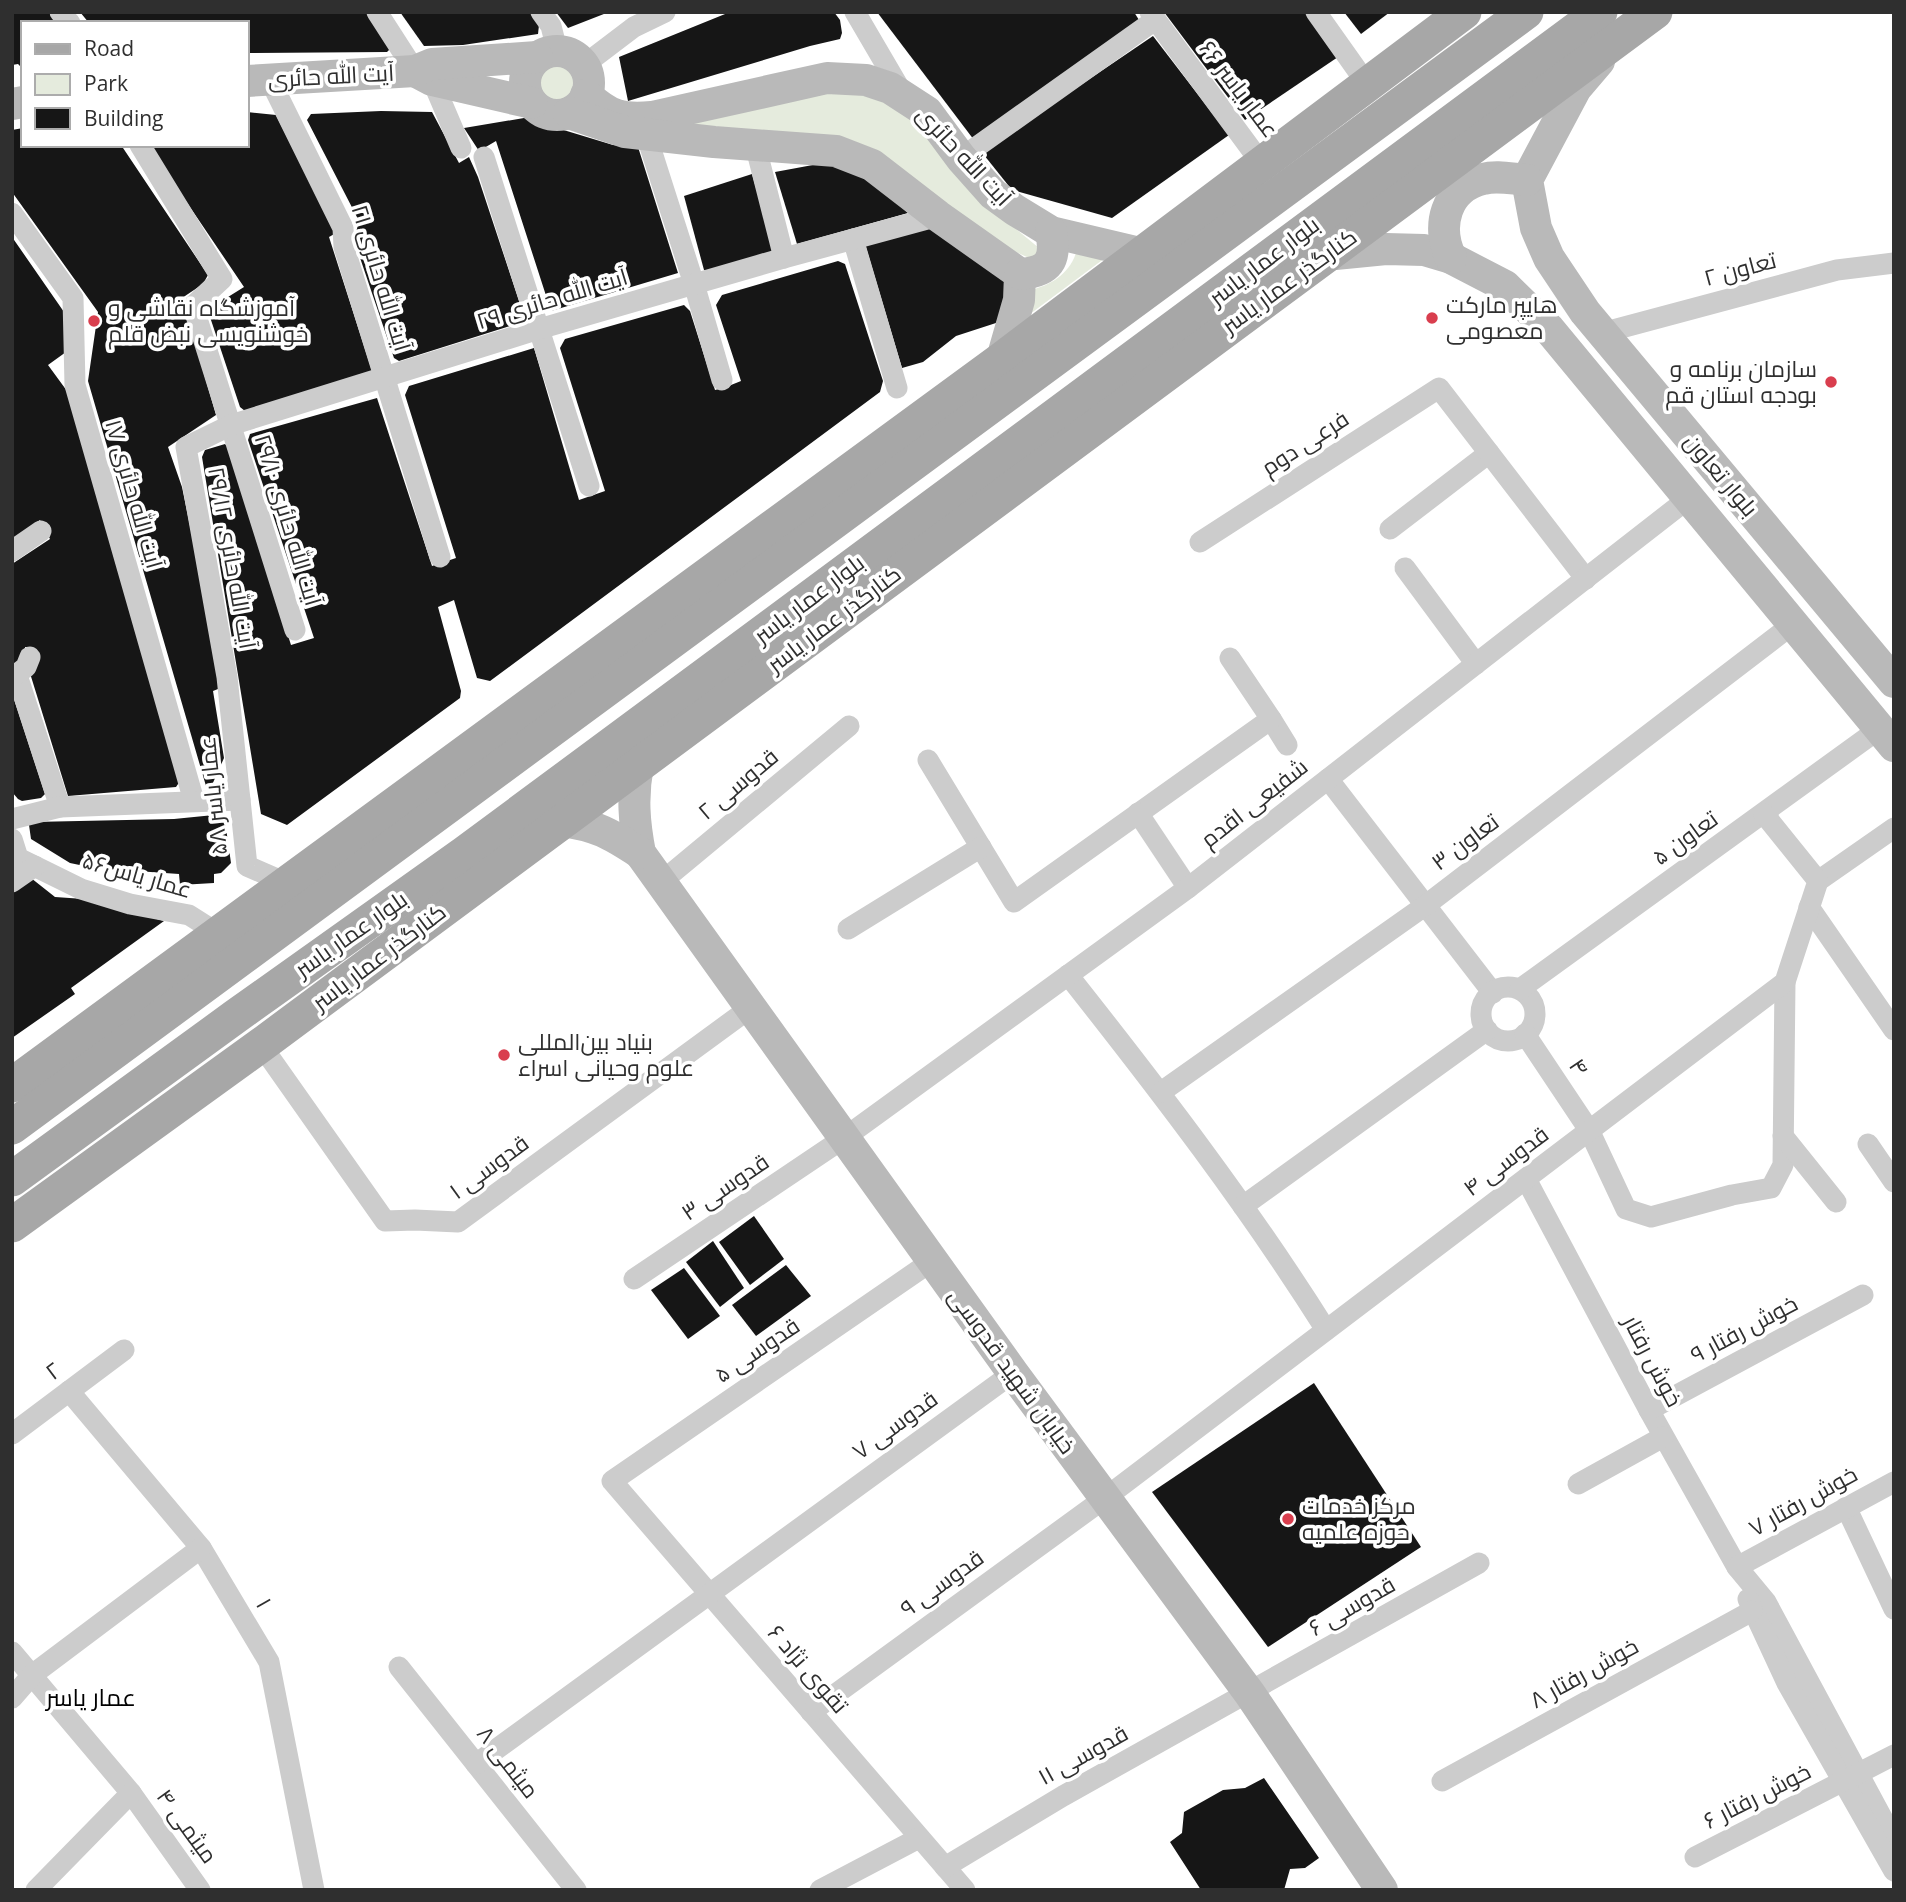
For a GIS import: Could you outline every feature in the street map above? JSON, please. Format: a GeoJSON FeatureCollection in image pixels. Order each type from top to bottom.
{"type":"FeatureCollection","features":[{"type":"Feature","properties":{"kind":"main road"},"geometry":{"type":"LineString","coordinates":[[12,1086],[286,883],[481,763],[1140,253],[1464,12]]}},
{"type":"Feature","properties":{"kind":"main road","name":"بلوار عمار یاسر"},"geometry":{"type":"LineString","coordinates":[[13,1126],[481,763],[1526,12]]}},
{"type":"Feature","properties":{"kind":"main road","name":"کنارگذر عمار یاسر"},"geometry":{"type":"LineString","coordinates":[[12,1225],[261,1045],[1325,255],[1607,27],[1655,12]]}},
{"type":"Feature","properties":{"kind":"main road"},"geometry":{"type":"LineString","coordinates":[[1451,258],[1443,231],[1444,216],[1450,203],[1458,192],[1470,183],[1484,178],[1527,180],[1607,27]]}},
{"type":"Feature","properties":{"kind":"main road","name":"بلوار عمار یاسر"},"geometry":{"type":"LineString","coordinates":[[12,1178],[1607,27]]}},
{"type":"Feature","properties":{"kind":"main road","name":"آیت الله حائری"},"geometry":{"type":"LineString","coordinates":[[424,76],[432,64],[567,76],[602,109],[616,116],[632,119],[652,117],[827,78],[866,80],[904,95],[927,112],[960,153],[961,158],[993,194],[1051,232],[1140,253]]}},
{"type":"Feature","properties":{"kind":"main road"},"geometry":{"type":"LineString","coordinates":[[532,103],[527,94],[527,69],[567,76]]}},
{"type":"Feature","properties":{"kind":"main road","name":"آیت الله حائری"},"geometry":{"type":"LineString","coordinates":[[258,81],[424,76],[532,103],[549,114],[567,76]]}},
{"type":"Feature","properties":{"kind":"main road","name":"آیت الله حائری"},"geometry":{"type":"LineString","coordinates":[[567,76],[625,132],[836,151],[872,164],[938,216],[1020,274]]}},
{"type":"Feature","properties":{"kind":"main road","name":"بلوار تعاون"},"geometry":{"type":"LineString","coordinates":[[1527,180],[1536,228],[1549,258],[1585,312],[1894,682]]}},
{"type":"Feature","properties":{"kind":"main road"},"geometry":{"type":"LineString","coordinates":[[1002,359],[1018,300],[1020,274],[1037,273],[1051,261],[1054,245],[1051,232]]}},
{"type":"Feature","properties":{"kind":"main road","name":"بلوار تعاون"},"geometry":{"type":"LineString","coordinates":[[1325,255],[1424,250],[1451,258],[1505,286],[1549,329],[1793,624],[1889,731]]}},
{"type":"Feature","properties":{"kind":"main road"},"geometry":{"type":"LineString","coordinates":[[638,765],[633,790],[633,818],[640,853]]}},
{"type":"Feature","properties":{"kind":"main road"},"geometry":{"type":"LineString","coordinates":[[561,821],[587,824],[607,831],[640,853]]}},
{"type":"Feature","properties":{"kind":"main road","name":"خیابان شهید قدوسی"},"geometry":{"type":"LineString","coordinates":[[640,853],[1013,1373],[1250,1693],[1382,1890]]}},
{"type":"Feature","properties":{"kind":"main road"},"geometry":{"type":"LineString","coordinates":[[236,1016],[369,964]]}},
{"type":"Feature","properties":{"kind":"main road"},"geometry":{"type":"LineString","coordinates":[[13,1126],[93,1026]]}},
{"type":"Feature","properties":{"kind":"street"},"geometry":{"type":"LineString","coordinates":[[377,12],[424,76],[461,148]]}},
{"type":"Feature","properties":{"kind":"street"},"geometry":{"type":"LineString","coordinates":[[541,12],[551,26],[567,76],[634,27],[665,12]]}},
{"type":"Feature","properties":{"kind":"street"},"geometry":{"type":"LineString","coordinates":[[855,12],[904,95]]}},
{"type":"Feature","properties":{"kind":"street"},"geometry":{"type":"LineString","coordinates":[[1316,12],[1367,84]]}},
{"type":"Feature","properties":{"kind":"street"},"geometry":{"type":"LineString","coordinates":[[961,158],[1152,16]]}},
{"type":"Feature","properties":{"kind":"street","name":"عمار یاسر ۶۶"},"geometry":{"type":"LineString","coordinates":[[1152,16],[1262,164]]}},
{"type":"Feature","properties":{"kind":"street","name":"آیت الله حائری ۲۱"},"geometry":{"type":"LineString","coordinates":[[258,81],[343,228],[344,247],[440,556]]}},
{"type":"Feature","properties":{"kind":"street"},"geometry":{"type":"LineString","coordinates":[[646,134],[722,380]]}},
{"type":"Feature","properties":{"kind":"street"},"geometry":{"type":"LineString","coordinates":[[755,144],[784,258]]}},
{"type":"Feature","properties":{"kind":"street","name":"آیت الله حائری ۲۹/۱۰"},"geometry":{"type":"LineString","coordinates":[[141,147],[222,279],[193,306],[295,630]]}},
{"type":"Feature","properties":{"kind":"street"},"geometry":{"type":"LineString","coordinates":[[484,157],[589,486]]}},
{"type":"Feature","properties":{"kind":"street","name":"آیت الله حائری ۱۷"},"geometry":{"type":"LineString","coordinates":[[12,214],[73,298],[75,384],[194,802]]}},
{"type":"Feature","properties":{"kind":"street","name":"آیت الله حائری ۲۹"},"geometry":{"type":"LineString","coordinates":[[186,447],[231,425],[539,330],[938,216]]}},
{"type":"Feature","properties":{"kind":"street"},"geometry":{"type":"LineString","coordinates":[[853,239],[897,388]]}},
{"type":"Feature","properties":{"kind":"street","name":"تعاون ۲"},"geometry":{"type":"LineString","coordinates":[[1602,332],[1837,270],[1894,263]]}},
{"type":"Feature","properties":{"kind":"street","name":"فرعی دوم"},"geometry":{"type":"LineString","coordinates":[[1200,542],[1439,388],[1489,453]]}},
{"type":"Feature","properties":{"kind":"street","name":"آیت الله حائری ۲۹/۱۲"},"geometry":{"type":"LineString","coordinates":[[186,447],[227,677]]}},
{"type":"Feature","properties":{"kind":"street"},"geometry":{"type":"LineString","coordinates":[[1390,529],[1489,453],[1586,579]]}},
{"type":"Feature","properties":{"kind":"street","name":"شفیعی اقدم"},"geometry":{"type":"LineString","coordinates":[[844,1138],[1188,888],[1689,498]]}},
{"type":"Feature","properties":{"kind":"street"},"geometry":{"type":"LineString","coordinates":[[12,551],[41,531]]}},
{"type":"Feature","properties":{"kind":"street"},"geometry":{"type":"LineString","coordinates":[[1405,568],[1476,664]]}},
{"type":"Feature","properties":{"kind":"street","name":"تعاون ۳"},"geometry":{"type":"LineString","coordinates":[[1161,1092],[1426,905],[1793,624]]}},
{"type":"Feature","properties":{"kind":"street"},"geometry":{"type":"LineString","coordinates":[[30,657],[26,667],[14,677],[60,807]]}},
{"type":"Feature","properties":{"kind":"street"},"geometry":{"type":"LineString","coordinates":[[1230,658],[1287,746]]}},
{"type":"Feature","properties":{"kind":"street","name":"عمار یاسر ۵۸"},"geometry":{"type":"LineString","coordinates":[[227,677],[247,866],[286,883]]}},
{"type":"Feature","properties":{"kind":"street"},"geometry":{"type":"LineString","coordinates":[[928,760],[1014,902],[1270,719]]}},
{"type":"Feature","properties":{"kind":"street","name":"قدوسی ۲"},"geometry":{"type":"LineString","coordinates":[[660,883],[849,726]]}},
{"type":"Feature","properties":{"kind":"street","name":"تعاون ۵"},"geometry":{"type":"LineString","coordinates":[[1520,989],[1764,814],[1889,731]]}},
{"type":"Feature","properties":{"kind":"street"},"geometry":{"type":"LineString","coordinates":[[1328,779],[1493,993]]}},
{"type":"Feature","properties":{"kind":"street"},"geometry":{"type":"LineString","coordinates":[[12,818],[60,807],[240,800]]}},
{"type":"Feature","properties":{"kind":"street"},"geometry":{"type":"LineString","coordinates":[[1138,813],[1188,888]]}},
{"type":"Feature","properties":{"kind":"street"},"geometry":{"type":"LineString","coordinates":[[1764,814],[1818,881]]}},
{"type":"Feature","properties":{"kind":"street"},"geometry":{"type":"LineString","coordinates":[[1784,982],[1818,881],[1894,828]]}},
{"type":"Feature","properties":{"kind":"street","name":"عمار یاس۵۶"},"geometry":{"type":"LineString","coordinates":[[12,839],[18,858],[81,889],[130,904],[189,915],[219,934]]}},
{"type":"Feature","properties":{"kind":"street"},"geometry":{"type":"LineString","coordinates":[[848,929],[981,848]]}},
{"type":"Feature","properties":{"kind":"street"},"geometry":{"type":"LineString","coordinates":[[12,882],[35,866]]}},
{"type":"Feature","properties":{"kind":"street"},"geometry":{"type":"LineString","coordinates":[[1810,907],[1894,1030]]}},
{"type":"Feature","properties":{"kind":"street"},"geometry":{"type":"LineString","coordinates":[[1068,975],[1161,1092],[1326,1330]]}},
{"type":"Feature","properties":{"kind":"street","name":"قدوسی ۴"},"geometry":{"type":"LineString","coordinates":[[1105,1498],[1784,982]]}},
{"type":"Feature","properties":{"kind":"street","name":"۴"},"geometry":{"type":"LineString","coordinates":[[1525,1034],[1589,1130],[1626,1209],[1651,1217],[1732,1195],[1771,1188],[1783,1165],[1784,982]]}},
{"type":"Feature","properties":{"kind":"street"},"geometry":{"type":"LineString","coordinates":[[1500,988],[1520,989],[1532,1001],[1535,1010],[1532,1028],[1519,1040],[1501,1041],[1493,1037],[1482,1024],[1480,1015],[1486,998],[1500,988]]}},
{"type":"Feature","properties":{"kind":"street","name":"قدوسی ۱"},"geometry":{"type":"LineString","coordinates":[[261,1045],[385,1221],[458,1222],[750,1008]]}},
{"type":"Feature","properties":{"kind":"street"},"geometry":{"type":"LineString","coordinates":[[1242,1206],[1487,1030]]}},
{"type":"Feature","properties":{"kind":"street"},"geometry":{"type":"LineString","coordinates":[[1783,1136],[1836,1202]]}},
{"type":"Feature","properties":{"kind":"street","name":"قدوسی ۳"},"geometry":{"type":"LineString","coordinates":[[634,1279],[844,1138]]}},
{"type":"Feature","properties":{"kind":"street"},"geometry":{"type":"LineString","coordinates":[[1868,1144],[1894,1182]]}},
{"type":"Feature","properties":{"kind":"street","name":"خوش رفتار"},"geometry":{"type":"LineString","coordinates":[[1526,1179],[1663,1437],[1737,1567],[1766,1602],[1894,1871]]}},
{"type":"Feature","properties":{"kind":"street","name":"قدوسی ۵"},"geometry":{"type":"LineString","coordinates":[[612,1481],[932,1261]]}},
{"type":"Feature","properties":{"kind":"street","name":"خوش رفتار ۹"},"geometry":{"type":"LineString","coordinates":[[1648,1410],[1863,1295]]}},
{"type":"Feature","properties":{"kind":"street","name":"۲"},"geometry":{"type":"LineString","coordinates":[[12,1434],[124,1350]]}},
{"type":"Feature","properties":{"kind":"street","name":"قدوسی ۷"},"geometry":{"type":"LineString","coordinates":[[476,1763],[1013,1373]]}},
{"type":"Feature","properties":{"kind":"street","name":"۱"},"geometry":{"type":"LineString","coordinates":[[69,1391],[201,1548],[269,1662],[314,1890]]}},
{"type":"Feature","properties":{"kind":"street"},"geometry":{"type":"LineString","coordinates":[[1578,1484],[1663,1437]]}},
{"type":"Feature","properties":{"kind":"street","name":"تقوی نژاد ۶"},"geometry":{"type":"LineString","coordinates":[[612,1481],[965,1890]]}},
{"type":"Feature","properties":{"kind":"street","name":"خوش رفتار ۷"},"geometry":{"type":"LineString","coordinates":[[1737,1567],[1894,1482]]}},
{"type":"Feature","properties":{"kind":"street","name":"قدوسی ۹"},"geometry":{"type":"LineString","coordinates":[[811,1712],[1105,1498]]}},
{"type":"Feature","properties":{"kind":"street"},"geometry":{"type":"LineString","coordinates":[[1846,1507],[1894,1609]]}},
{"type":"Feature","properties":{"kind":"street"},"geometry":{"type":"LineString","coordinates":[[12,1698],[32,1675],[201,1548]]}},
{"type":"Feature","properties":{"kind":"street","name":"قدوسی ۶"},"geometry":{"type":"LineString","coordinates":[[1250,1693],[1479,1563]]}},
{"type":"Feature","properties":{"kind":"street","name":"خوش رفتار"},"geometry":{"type":"LineString","coordinates":[[1737,1567],[1752,1611],[1787,1683],[1894,1840]]}},
{"type":"Feature","properties":{"kind":"street","name":"خوش رفتار ۸"},"geometry":{"type":"LineString","coordinates":[[1441,1781],[1752,1611]]}},
{"type":"Feature","properties":{"kind":"street","name":"میثمی ۴"},"geometry":{"type":"LineString","coordinates":[[12,1652],[131,1793],[200,1890]]}},
{"type":"Feature","properties":{"kind":"street","name":"میثمی ۸"},"geometry":{"type":"LineString","coordinates":[[399,1667],[576,1890]]}},
{"type":"Feature","properties":{"kind":"street","name":"قدوسی ۱۱"},"geometry":{"type":"LineString","coordinates":[[945,1867],[1063,1796],[1250,1693]]}},
{"type":"Feature","properties":{"kind":"street","name":"خوش رفتار ۶"},"geometry":{"type":"LineString","coordinates":[[1695,1857],[1894,1755]]}},
{"type":"Feature","properties":{"kind":"street"},"geometry":{"type":"LineString","coordinates":[[36,1890],[131,1793]]}},
{"type":"Feature","properties":{"kind":"street"},"geometry":{"type":"LineString","coordinates":[[820,1890],[919,1838]]}},
{"type":"Feature","properties":{"kind":"green space"},"geometry":{"type":"Polygon","coordinates":[[[558,58],[575,65],[582,82],[575,99],[558,106],[541,99],[534,82],[541,65],[558,58]]]}},
{"type":"Feature","properties":{"kind":"green space"},"geometry":{"type":"Polygon","coordinates":[[[852,92],[901,105],[980,199],[1039,248],[1039,253],[1029,258],[990,240],[896,169],[662,127],[820,93],[852,92]]]}},
{"type":"Feature","properties":{"kind":"green space"},"geometry":{"type":"Polygon","coordinates":[[[1076,253],[1109,255],[1030,314],[1031,290],[1058,278],[1069,267],[1076,253]]]}},
{"type":"Feature","properties":{"kind":"building"},"geometry":{"type":"Polygon","coordinates":[[[12,12],[52,12],[60,21],[21,21],[21,67],[18,64],[12,65],[12,12]]]}},
{"type":"Feature","properties":{"kind":"building"},"geometry":{"type":"Polygon","coordinates":[[[80,12],[372,12],[395,44],[387,52],[248,53],[248,21],[87,21],[80,12]]]}},
{"type":"Feature","properties":{"kind":"building"},"geometry":{"type":"Polygon","coordinates":[[[400,12],[530,12],[539,25],[538,34],[463,45],[424,46],[400,12]]]}},
{"type":"Feature","properties":{"kind":"building"},"geometry":{"type":"Polygon","coordinates":[[[556,12],[609,12],[568,28],[556,12]]]}},
{"type":"Feature","properties":{"kind":"building"},"geometry":{"type":"Polygon","coordinates":[[[730,12],[834,12],[840,20],[842,33],[840,39],[628,101],[619,57],[730,12]]]}},
{"type":"Feature","properties":{"kind":"building"},"geometry":{"type":"Polygon","coordinates":[[[877,12],[1134,12],[1139,20],[974,140],[877,12]]]}},
{"type":"Feature","properties":{"kind":"building"},"geometry":{"type":"Polygon","coordinates":[[[1164,12],[1306,12],[1338,57],[1245,120],[1164,12]]]}},
{"type":"Feature","properties":{"kind":"building"},"geometry":{"type":"Polygon","coordinates":[[[1344,12],[1390,12],[1361,34],[1344,12]]]}},
{"type":"Feature","properties":{"kind":"building"},"geometry":{"type":"Polygon","coordinates":[[[1153,36],[1229,135],[1112,218],[1012,190],[983,151],[1153,36]]]}},
{"type":"Feature","properties":{"kind":"building"},"geometry":{"type":"Polygon","coordinates":[[[248,112],[276,115],[336,233],[329,237],[372,371],[245,411],[240,407],[209,314],[212,307],[244,287],[149,147],[248,147],[248,112]]]}},
{"type":"Feature","properties":{"kind":"building"},"geometry":{"type":"Polygon","coordinates":[[[432,112],[459,163],[469,157],[521,307],[523,322],[399,361],[394,358],[354,240],[359,221],[307,120],[311,114],[432,112]]]}},
{"type":"Feature","properties":{"kind":"building"},"geometry":{"type":"Polygon","coordinates":[[[524,118],[613,145],[638,147],[678,273],[551,311],[496,141],[479,151],[464,128],[524,118]]]}},
{"type":"Feature","properties":{"kind":"building"},"geometry":{"type":"Polygon","coordinates":[[[21,128],[21,147],[122,147],[208,275],[203,284],[182,298],[216,415],[168,447],[182,487],[223,687],[213,691],[224,758],[212,785],[206,786],[88,381],[98,312],[12,192],[12,130],[21,128]]]}},
{"type":"Feature","properties":{"kind":"building"},"geometry":{"type":"Polygon","coordinates":[[[829,162],[884,190],[908,213],[797,244],[775,172],[829,162]]]}},
{"type":"Feature","properties":{"kind":"building"},"geometry":{"type":"Polygon","coordinates":[[[752,174],[775,254],[713,273],[704,270],[684,196],[752,174]]]}},
{"type":"Feature","properties":{"kind":"building"},"geometry":{"type":"Polygon","coordinates":[[[929,226],[998,265],[1008,289],[999,322],[956,336],[923,362],[902,368],[865,244],[929,226]]]}},
{"type":"Feature","properties":{"kind":"building"},"geometry":{"type":"Polygon","coordinates":[[[12,237],[64,312],[66,352],[48,365],[67,391],[180,781],[176,787],[68,796],[29,670],[31,647],[25,647],[25,660],[12,669],[12,564],[50,539],[40,520],[12,540],[12,237]]]}},
{"type":"Feature","properties":{"kind":"building"},"geometry":{"type":"Polygon","coordinates":[[[838,261],[845,264],[883,381],[880,392],[490,681],[477,678],[454,600],[438,607],[461,691],[460,698],[287,825],[261,814],[202,457],[205,450],[225,444],[229,448],[291,645],[314,638],[248,440],[250,434],[377,398],[432,566],[456,558],[405,395],[409,386],[534,348],[579,500],[605,491],[560,348],[565,339],[684,305],[690,311],[715,390],[726,387],[741,381],[716,305],[722,295],[838,261]]]}},
{"type":"Feature","properties":{"kind":"building"},"geometry":{"type":"Polygon","coordinates":[[[12,693],[45,794],[41,798],[22,801],[12,792],[12,693]]]}},
{"type":"Feature","properties":{"kind":"building"},"geometry":{"type":"Polygon","coordinates":[[[224,814],[231,863],[221,873],[214,874],[214,883],[180,885],[179,874],[94,868],[70,863],[31,839],[29,825],[32,822],[174,819],[224,814]]]}},
{"type":"Feature","properties":{"kind":"building"},"geometry":{"type":"Polygon","coordinates":[[[12,863],[55,897],[84,899],[164,921],[71,988],[75,994],[12,1038],[12,863]]]}},
{"type":"Feature","properties":{"kind":"building"},"geometry":{"type":"Polygon","coordinates":[[[754,1216],[784,1259],[750,1285],[719,1242],[754,1216]]]}},
{"type":"Feature","properties":{"kind":"building"},"geometry":{"type":"Polygon","coordinates":[[[713,1241],[744,1288],[720,1307],[686,1262],[713,1241]]]}},
{"type":"Feature","properties":{"kind":"building"},"geometry":{"type":"Polygon","coordinates":[[[786,1265],[811,1296],[756,1336],[732,1305],[786,1265]]]}},
{"type":"Feature","properties":{"kind":"building"},"geometry":{"type":"Polygon","coordinates":[[[684,1268],[720,1316],[688,1339],[651,1290],[684,1268]]]}},
{"type":"Feature","properties":{"kind":"building","name":"مرکز خدمات حوزه علمیه"},"geometry":{"type":"Polygon","coordinates":[[[1314,1383],[1421,1547],[1268,1647],[1152,1492],[1314,1383]]]}},
{"type":"Feature","properties":{"kind":"building"},"geometry":{"type":"Polygon","coordinates":[[[1264,1778],[1319,1858],[1305,1868],[1290,1869],[1284,1890],[1201,1890],[1170,1842],[1182,1833],[1184,1812],[1223,1790],[1245,1788],[1264,1778]]]}},
{"type":"Feature","properties":{"kind":"place","name":"هایپر مارکت معصومی"},"geometry":{"type":"Point","coordinates":[1432,318]}},
{"type":"Feature","properties":{"kind":"place","name":"آموزشگاه نقاشی و خوشنویسی نبض قلم"},"geometry":{"type":"Point","coordinates":[94,321]}},
{"type":"Feature","properties":{"kind":"place","name":"سازمان برنامه و بودجه استان قم"},"geometry":{"type":"Point","coordinates":[1831,382]}},
{"type":"Feature","properties":{"kind":"place","name":"بنیاد بین‌المللی علوم وحیانی اسراء"},"geometry":{"type":"Point","coordinates":[504,1055]}},
{"type":"Feature","properties":{"kind":"place","name":"مرکز خدمات حوزه علمیه"},"geometry":{"type":"Point","coordinates":[1288,1519]}},
{"type":"Feature","properties":{"kind":"district","name":"عمار یاسر"},"geometry":{"type":"Point","coordinates":[91,1698]}}]}
